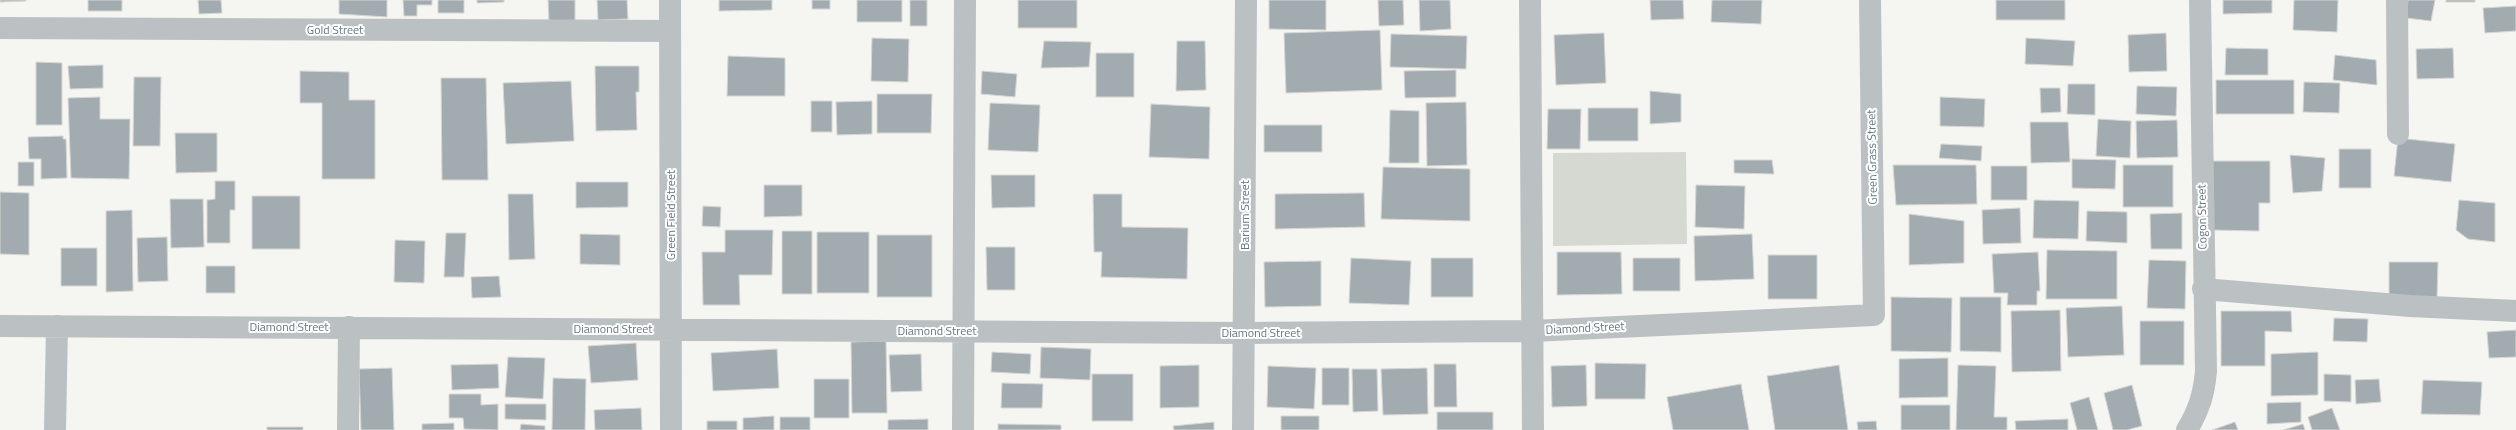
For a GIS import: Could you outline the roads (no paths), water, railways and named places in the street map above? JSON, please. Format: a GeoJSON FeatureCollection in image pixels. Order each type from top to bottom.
{"type":"FeatureCollection","features":[{"type":"Feature","properties":{"kind":"street","name":"Green Field Street"},"geometry":{"type":"LineString","coordinates":[[670,0],[672,330],[671,430]]}},
{"type":"Feature","properties":{"kind":"street"},"geometry":{"type":"LineString","coordinates":[[963,430],[965,332],[965,0]]}},
{"type":"Feature","properties":{"kind":"street","name":"Barium Street"},"geometry":{"type":"LineString","coordinates":[[1243,430],[1246,0]]}},
{"type":"Feature","properties":{"kind":"street"},"geometry":{"type":"LineString","coordinates":[[1530,0],[1533,430]]}},
{"type":"Feature","properties":{"kind":"street","name":"Green Grass Street"},"geometry":{"type":"LineString","coordinates":[[1870,0],[1874,314]]}},
{"type":"Feature","properties":{"kind":"street","name":"Cogon Street"},"geometry":{"type":"LineString","coordinates":[[2187,430],[2198,413],[2204,394],[2206,371],[2203,289],[2200,0]]}},
{"type":"Feature","properties":{"kind":"street"},"geometry":{"type":"LineString","coordinates":[[2396,0],[2398,134]]}},
{"type":"Feature","properties":{"kind":"street","name":"Gold Street"},"geometry":{"type":"LineString","coordinates":[[0,28],[670,32]]}},
{"type":"Feature","properties":{"kind":"street"},"geometry":{"type":"LineString","coordinates":[[2203,289],[2410,306],[2516,311]]}},
{"type":"Feature","properties":{"kind":"street","name":"Diamond Street"},"geometry":{"type":"LineString","coordinates":[[0,326],[1244,333],[1532,331],[1874,314]]}},
{"type":"Feature","properties":{"kind":"street"},"geometry":{"type":"LineString","coordinates":[[55,430],[57,326]]}},
{"type":"Feature","properties":{"kind":"street"},"geometry":{"type":"LineString","coordinates":[[348,430],[349,327]]}}]}
